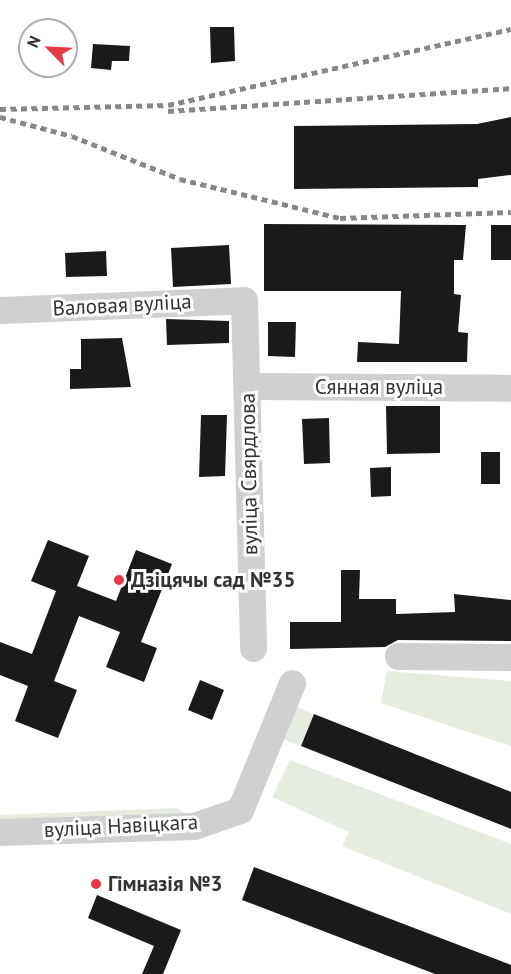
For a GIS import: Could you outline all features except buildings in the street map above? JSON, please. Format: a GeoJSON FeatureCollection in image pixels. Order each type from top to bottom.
{"type":"FeatureCollection","features":[{"type":"Feature","properties":{"kind":"street","name":"Валовая вуліца"},"geometry":{"type":"LineString","coordinates":[[0,310],[244,300]]}},
{"type":"Feature","properties":{"kind":"street","name":"вуліца Свярдлова"},"geometry":{"type":"LineString","coordinates":[[244,300],[253,648]]}},
{"type":"Feature","properties":{"kind":"street","name":"Сянная вуліца"},"geometry":{"type":"LineString","coordinates":[[247,386],[511,388]]}},
{"type":"Feature","properties":{"kind":"street"},"geometry":{"type":"LineString","coordinates":[[398,656],[511,657]]}},
{"type":"Feature","properties":{"kind":"street","name":"вуліца Навіцкага"},"geometry":{"type":"LineString","coordinates":[[0,832],[194,826],[240,810],[292,683]]}},
{"type":"Feature","properties":{"kind":"shaded area"},"geometry":{"type":"Polygon","coordinates":[[[387,671],[511,681],[511,746],[381,703],[387,671]]]}},
{"type":"Feature","properties":{"kind":"shaded area"},"geometry":{"type":"Polygon","coordinates":[[[289,704],[314,714],[301,746],[276,736],[289,704]]]}},
{"type":"Feature","properties":{"kind":"shaded area"},"geometry":{"type":"Polygon","coordinates":[[[290,760],[511,844],[511,914],[342,846],[349,832],[272,797],[290,760]]]}},
{"type":"Feature","properties":{"kind":"shaded area"},"geometry":{"type":"Polygon","coordinates":[[[177,808],[186,814],[0,824],[0,815],[177,808]]]}},
{"type":"Feature","properties":{"kind":"railway"},"geometry":{"type":"LineString","coordinates":[[0,109],[168,105],[511,29]]}},
{"type":"Feature","properties":{"kind":"railway"},"geometry":{"type":"LineString","coordinates":[[168,111],[511,88]]}},
{"type":"Feature","properties":{"kind":"railway"},"geometry":{"type":"LineString","coordinates":[[0,117],[72,136],[180,179],[340,218],[511,212]]}},
{"type":"Feature","properties":{"kind":"place","name":"Дзіцячы сад №35"},"geometry":{"type":"Point","coordinates":[119,580]}},
{"type":"Feature","properties":{"kind":"place","name":"Гімназія №3"},"geometry":{"type":"Point","coordinates":[96,884]}}]}
